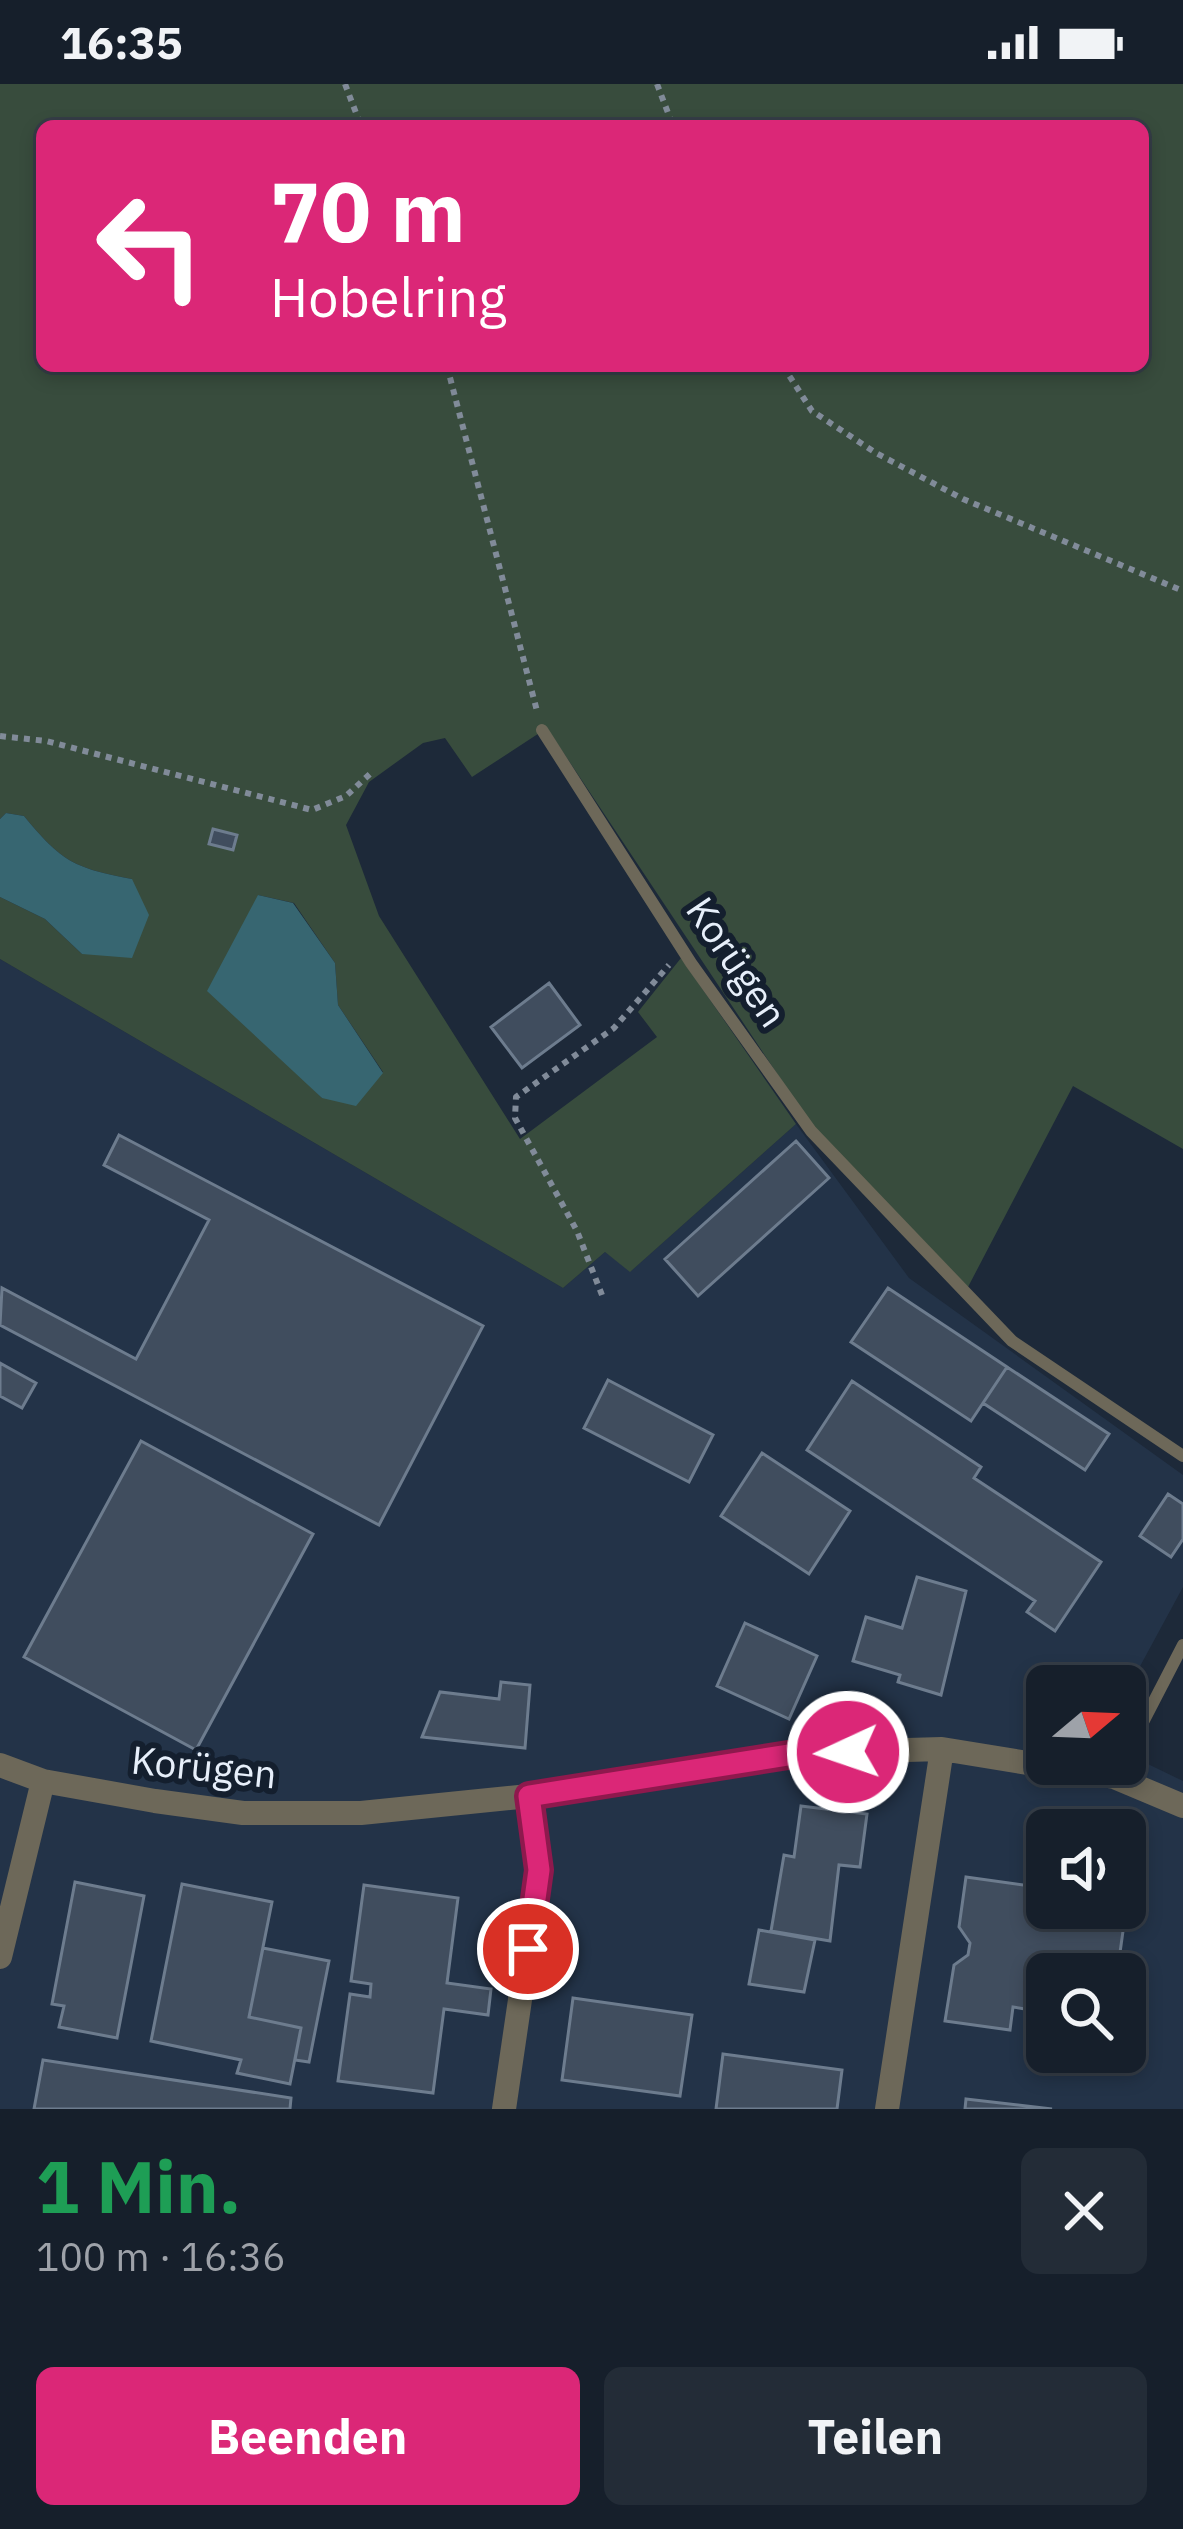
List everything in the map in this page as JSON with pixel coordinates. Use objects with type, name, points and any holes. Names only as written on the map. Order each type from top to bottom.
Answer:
[{"type":"street","name":"Korügen","points":[[0,1765],[43,1781],[243,1813],[361,1813],[529,1796],[801,1753],[942,1749],[1026,1757]]},
{"type":"street","points":[[887,2109],[942,1749]]},
{"type":"street","points":[[0,1957],[43,1781]]},
{"type":"street","name":"Korügen","points":[[1146,1783],[1183,1806]]},
{"type":"street","points":[[504,2109],[539,1870],[529,1796]]},
{"type":"lane","name":"Korügen","points":[[542,730],[682,948],[811,1131],[1012,1341],[1183,1456]]},
{"type":"lane","points":[[1146,1716],[1183,1645]]},
{"type":"path","points":[[345,84],[359,120]]},
{"type":"path","points":[[657,84],[671,120]]},
{"type":"path","points":[[449,372],[542,730]]},
{"type":"path","points":[[787,372],[812,411],[876,453],[963,499],[1183,591]]},
{"type":"path","points":[[0,736],[46,741],[312,811],[346,796],[371,773]]},
{"type":"path","points":[[602,1295],[577,1231],[515,1118],[516,1097],[614,1028],[682,948]]},
{"type":"shaded area","points":[[0,84],[1183,84],[1183,1149],[1073,1086],[968,1287],[810,1123],[547,728],[472,777],[445,738],[423,743],[369,782],[346,825],[379,916],[520,1139],[657,1037],[638,1012],[681,958],[796,1124],[630,1272],[605,1252],[563,1288],[0,959],[0,897],[45,919],[82,954],[132,879],[70,861],[24,816],[6,813],[0,819]],"holes":[[[258,895],[294,903],[335,963],[338,1005],[383,1072],[322,1098],[287,1061]]]},
{"type":"shaded area","points":[[6,813],[24,816],[70,861],[132,879],[149,915],[132,958],[82,954],[45,919],[0,897],[0,819]]},
{"type":"shaded area","points":[[258,895],[293,903],[335,963],[338,1005],[383,1073],[356,1106],[322,1098],[207,991]]},
{"type":"shaded area","points":[[0,959],[563,1288],[605,1252],[631,1271],[796,1124],[909,1278],[1183,1475],[1183,1587],[1141,1665],[1026,1665],[1026,1785],[1146,1785],[1146,1763],[1183,1781],[1183,2109],[0,2109]]},
{"type":"building","points":[[213,829],[237,835],[233,850],[209,844]]},
{"type":"building","points":[[549,983],[580,1025],[522,1068],[491,1027]]},
{"type":"building","points":[[119,1135],[483,1326],[379,1525],[0,1325],[2,1288],[136,1359],[209,1220],[104,1165]]},
{"type":"building","points":[[796,1141],[829,1178],[698,1296],[665,1259]]},
{"type":"building","points":[[888,1288],[1007,1367],[971,1421],[851,1342]]},
{"type":"building","points":[[0,1363],[36,1383],[22,1408],[0,1396]]},
{"type":"building","points":[[1007,1367],[1109,1434],[1085,1470],[983,1403]]},
{"type":"building","points":[[608,1380],[713,1435],[689,1482],[584,1428]]},
{"type":"building","points":[[852,1381],[981,1467],[974,1478],[1101,1562],[1055,1631],[1027,1612],[1035,1601],[807,1450]]},
{"type":"building","points":[[141,1441],[313,1534],[196,1750],[24,1657]]},
{"type":"building","points":[[762,1453],[850,1511],[809,1574],[721,1516]]},
{"type":"building","points":[[1168,1494],[1183,1504],[1183,1539],[1171,1557],[1140,1536]]},
{"type":"building","points":[[917,1577],[966,1591],[941,1695],[898,1682],[900,1675],[853,1661],[866,1617],[902,1628]]},
{"type":"building","points":[[745,1623],[817,1656],[789,1719],[717,1686]]},
{"type":"building","points":[[501,1682],[530,1685],[525,1748],[422,1737],[440,1692],[499,1699]]},
{"type":"building","points":[[801,1806],[867,1814],[860,1867],[839,1865],[830,1941],[771,1931],[784,1855],[794,1857]]},
{"type":"building","points":[[966,1877],[1026,1885],[1026,1929],[1123,1929],[1120,1953],[1026,1953],[1026,2009],[1013,2007],[1010,2030],[945,2021],[954,1965],[968,1955],[970,1943],[959,1927]]},
{"type":"building","points":[[75,1882],[144,1896],[117,2038],[59,2027],[64,2006],[52,2004]]},
{"type":"building","points":[[182,1884],[272,1902],[249,2017],[301,2028],[290,2084],[237,2073],[241,2060],[151,2041]]},
{"type":"building","points":[[364,1885],[458,1898],[447,1983],[491,1989],[488,2015],[444,2009],[433,2093],[338,2081],[350,1994],[370,1997],[371,1984],[351,1981]]},
{"type":"building","points":[[759,1930],[815,1940],[804,1992],[749,1984]]},
{"type":"building","points":[[263,1948],[329,1961],[309,2062],[295,2060],[301,2028],[249,2017]]},
{"type":"building","points":[[573,1998],[692,2015],[680,2096],[562,2080]]},
{"type":"building","points":[[723,2054],[842,2070],[837,2109],[716,2109]]},
{"type":"building","points":[[43,2060],[291,2098],[290,2109],[34,2109]]},
{"type":"building","points":[[966,2099],[1052,2109],[965,2109]]},
{"type":"route","points":[[528,1949],[539,1870],[529,1796],[801,1753],[848,1752]]}]
